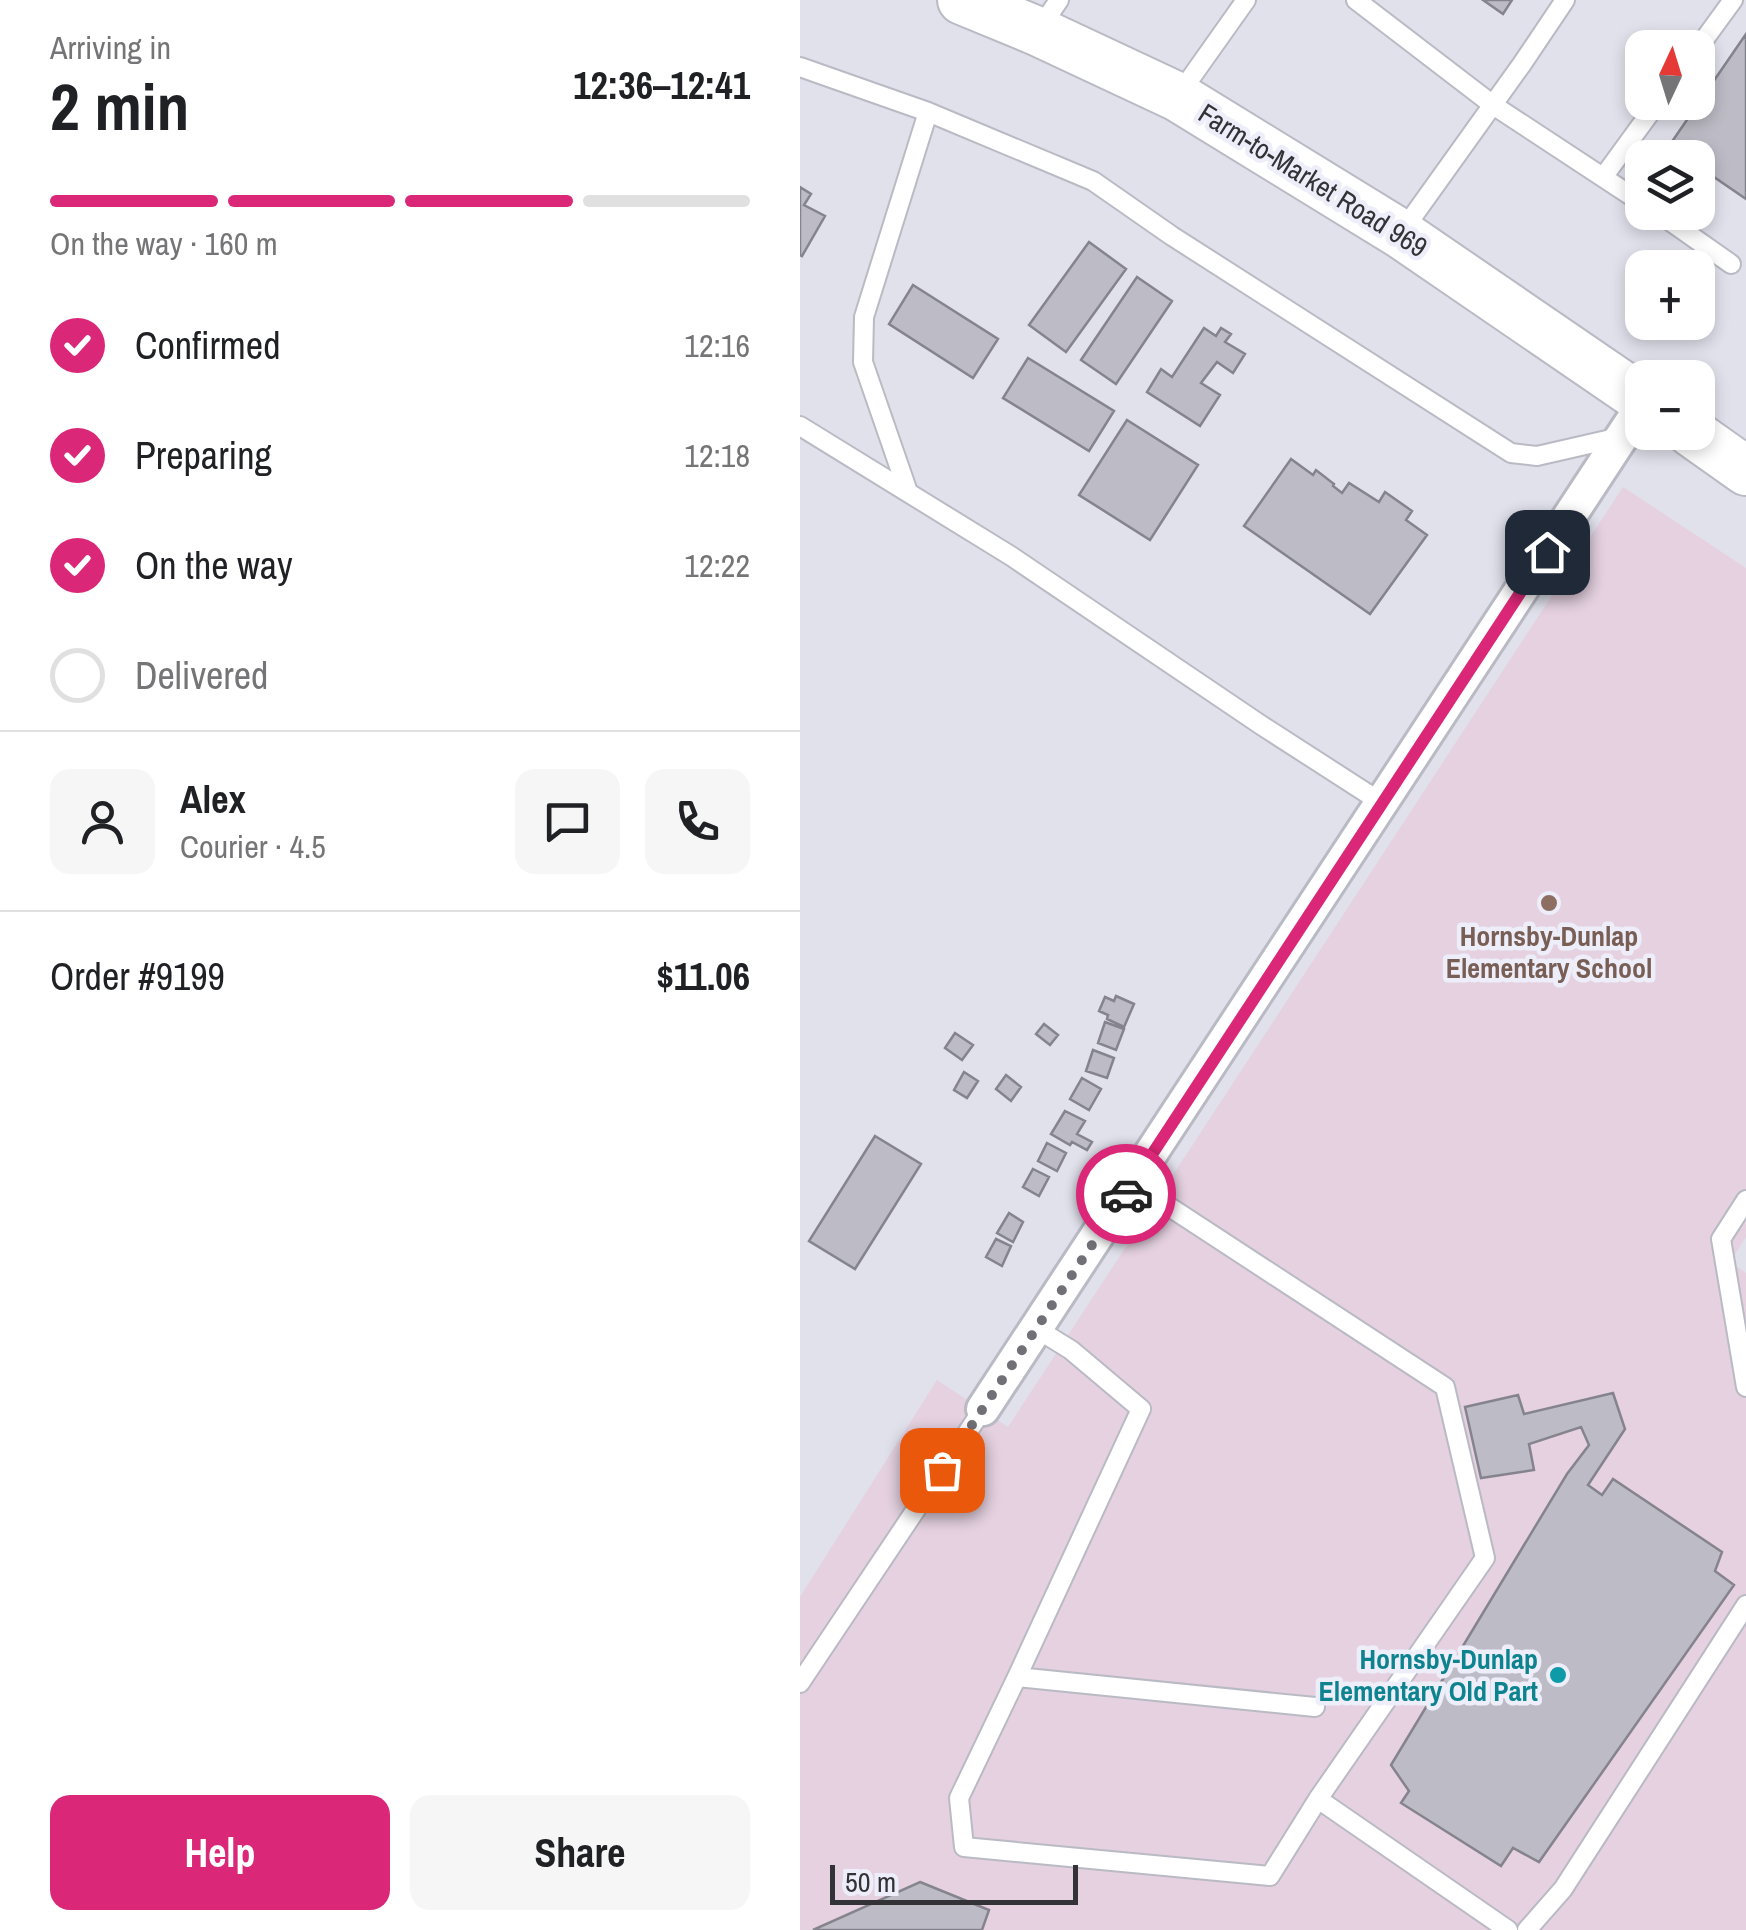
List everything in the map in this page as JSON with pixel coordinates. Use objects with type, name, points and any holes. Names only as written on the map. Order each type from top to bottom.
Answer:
[{"type":"main road","name":"Farm-to-Market Road 969","points":[[962,0],[1048,16],[1401,234],[1625,406]]},
{"type":"main road","points":[[1715,449],[1746,471]]},
{"type":"street","points":[[983,1409],[1625,431]]},
{"type":"lane","points":[[1178,96],[1246,0]]},
{"type":"lane","points":[[1356,0],[1493,106],[1625,191]]},
{"type":"lane","points":[[1401,234],[1565,0]]},
{"type":"lane","points":[[1711,30],[1733,0]]},
{"type":"lane","points":[[800,68],[928,112],[1093,181],[1188,247],[1511,453],[1537,456],[1625,419]]},
{"type":"lane","points":[[908,492],[863,362],[864,316],[928,112]]},
{"type":"lane","points":[[1604,176],[1645,120]]},
{"type":"lane","points":[[1683,230],[1731,264]]},
{"type":"lane","points":[[800,426],[1010,556],[1382,803]]},
{"type":"lane","points":[[1037,1329],[1072,1350],[1140,1409],[959,1798],[964,1847],[1270,1876],[1318,1798],[1485,1558],[1446,1388],[1132,1183]]},
{"type":"lane","points":[[1746,1200],[1721,1239],[1746,1388]]},
{"type":"lane","points":[[800,1683],[983,1409]]},
{"type":"lane","points":[[1528,1930],[1562,1888],[1746,1605]]},
{"type":"lane","points":[[1017,1677],[1315,1708]]},
{"type":"lane","points":[[1318,1798],[1508,1930]]},
{"type":"shaded area","name":"Hornsby-Dunlap Elementary School","points":[[1623,487],[1746,568],[1746,1237],[1730,1262],[1746,1273],[1746,1930],[800,1930],[800,1597],[937,1380],[1008,1427]]},
{"type":"building","points":[[1483,0],[1512,0],[1503,14]]},
{"type":"building","points":[[1746,34],[1746,199],[1715,178],[1715,140],[1673,140],[1687,120],[1715,120],[1715,79]]},
{"type":"building","points":[[800,187],[811,194],[804,205],[825,216],[802,256],[800,255]]},
{"type":"building","points":[[1089,242],[1126,269],[1066,352],[1029,325]]},
{"type":"building","points":[[1137,277],[1172,301],[1116,384],[1081,360]]},
{"type":"building","points":[[913,285],[998,339],[973,378],[889,324]]},
{"type":"building","points":[[1204,328],[1216,336],[1221,328],[1231,334],[1225,342],[1245,354],[1233,373],[1217,362],[1201,383],[1220,395],[1200,426],[1147,392],[1161,369],[1172,377]]},
{"type":"building","points":[[1028,358],[1114,411],[1089,451],[1003,398]]},
{"type":"building","points":[[1127,420],[1198,465],[1150,540],[1079,495]]},
{"type":"building","points":[[1291,459],[1313,475],[1316,470],[1342,493],[1349,483],[1379,502],[1385,492],[1412,511],[1406,520],[1427,535],[1370,614],[1244,526]]},
{"type":"building","points":[[1116,996],[1134,1004],[1124,1027],[1099,1011],[1105,997],[1114,1001]]},
{"type":"building","points":[[1105,1022],[1124,1029],[1116,1050],[1098,1043]]},
{"type":"building","points":[[1044,1024],[1058,1035],[1050,1045],[1036,1034]]},
{"type":"building","points":[[955,1033],[973,1045],[962,1060],[945,1048]]},
{"type":"building","points":[[1093,1050],[1114,1058],[1107,1078],[1086,1071]]},
{"type":"building","points":[[964,1072],[978,1081],[967,1098],[954,1090]]},
{"type":"building","points":[[1006,1075],[1021,1087],[1011,1101],[996,1089]]},
{"type":"building","points":[[1082,1078],[1101,1089],[1089,1110],[1070,1099]]},
{"type":"building","points":[[1065,1111],[1085,1121],[1077,1134],[1092,1142],[1087,1150],[1051,1134]]},
{"type":"building","points":[[875,1136],[921,1164],[855,1269],[809,1241]]},
{"type":"building","points":[[1047,1143],[1066,1153],[1057,1171],[1038,1161]]},
{"type":"building","points":[[1033,1169],[1049,1177],[1039,1196],[1023,1187]]},
{"type":"building","points":[[1009,1213],[1023,1222],[1013,1242],[997,1233]]},
{"type":"building","points":[[996,1239],[1011,1246],[1002,1266],[986,1257]]},
{"type":"building","name":"Hornsby-Dunlap Elementary Old Part","points":[[1613,1393],[1625,1429],[1588,1485],[1602,1495],[1613,1479],[1722,1552],[1715,1571],[1734,1585],[1539,1862],[1513,1848],[1501,1866],[1401,1803],[1409,1791],[1391,1765],[1567,1474],[1589,1445],[1581,1427],[1529,1444],[1534,1470],[1481,1478],[1465,1407],[1518,1395],[1524,1414]]},
{"type":"building","points":[[920,1882],[989,1910],[982,1930],[813,1930]]},
{"type":"way so far","points":[[942,1470],[1126,1194]]},
{"type":"place","name":"Hornsby-Dunlap Elementary School","points":[[1549,903]]},
{"type":"place","name":"Hornsby-Dunlap Elementary Old Part","points":[[1558,1675]]},
{"type":"route","points":[[1126,1194],[1547,552]]}]
